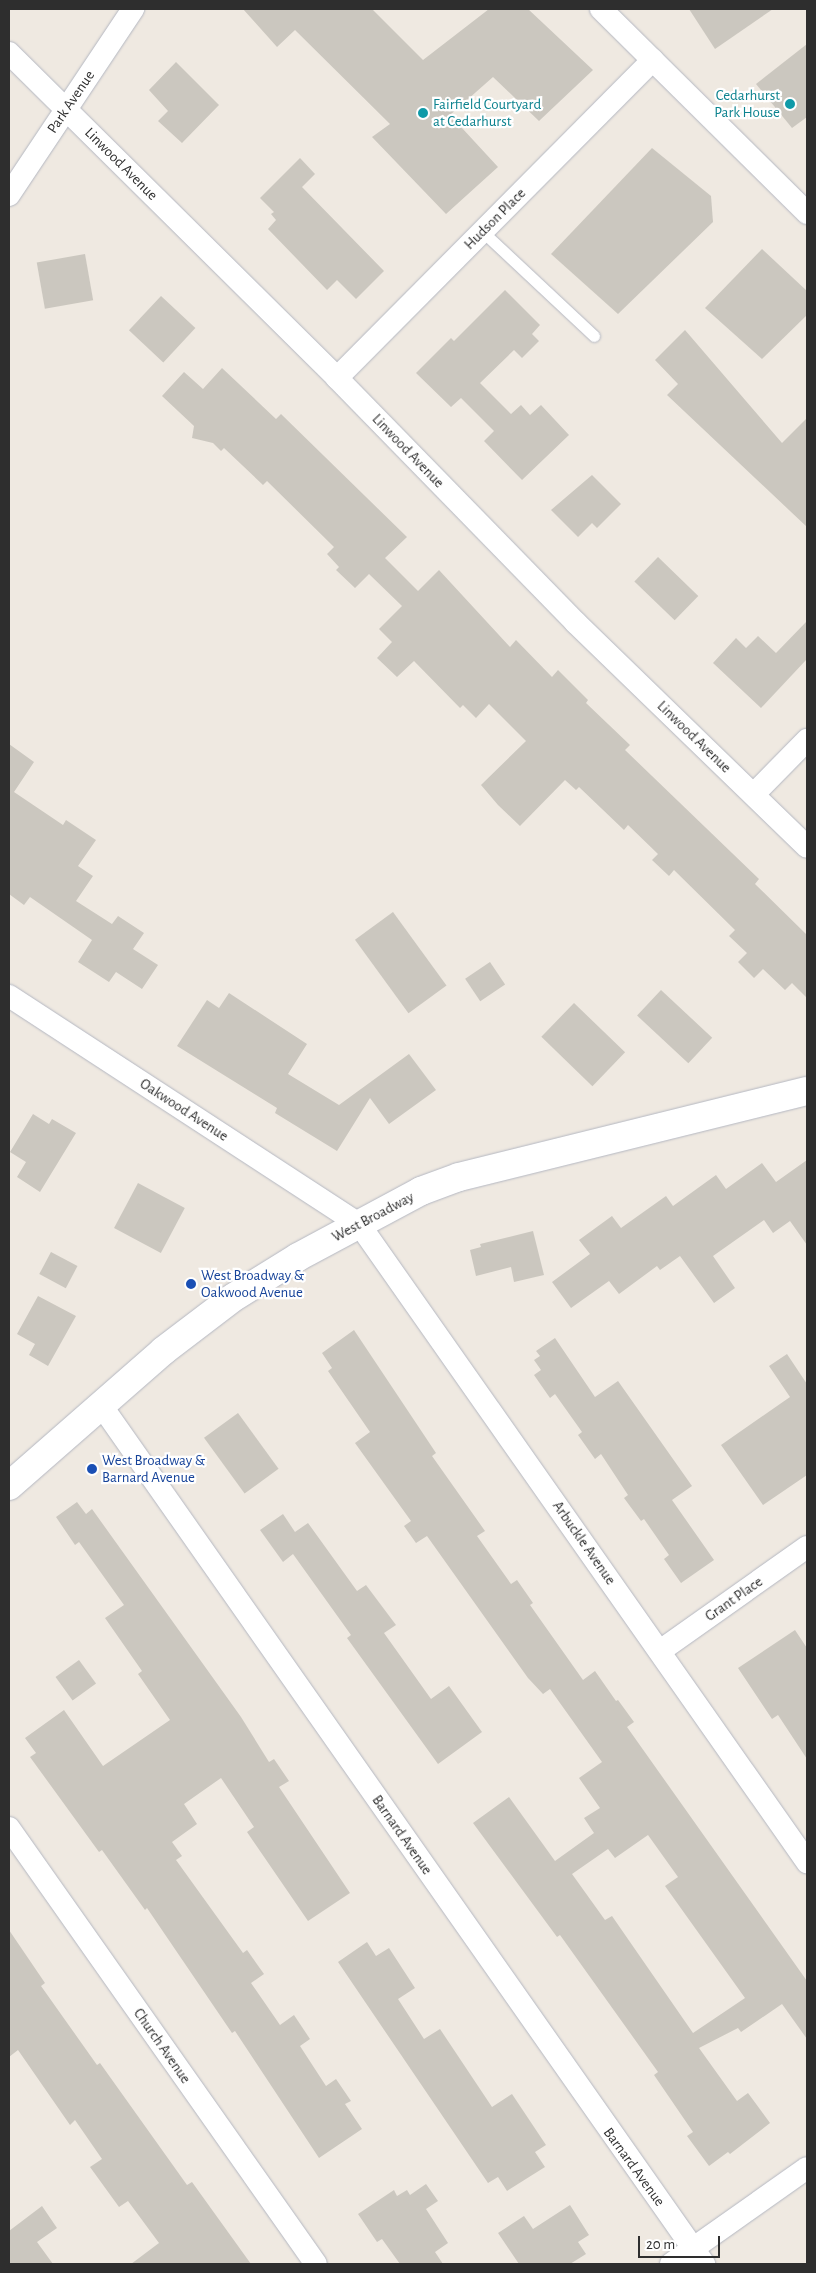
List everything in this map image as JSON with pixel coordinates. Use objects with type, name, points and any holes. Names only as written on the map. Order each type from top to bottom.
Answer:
[{"type":"main road","name":"West Broadway","points":[[9,1486],[163,1351],[234,1297],[298,1257],[421,1191],[460,1178],[807,1091]]},
{"type":"street","name":"Park Avenue","points":[[9,195],[133,9]]},
{"type":"street","points":[[601,9],[807,213]]},
{"type":"street","name":"Linwood Avenue","points":[[9,53],[337,378],[575,622],[807,847]]},
{"type":"street","name":"Hudson Place","points":[[337,378],[652,60]]},
{"type":"street","points":[[754,794],[807,740]]},
{"type":"street","name":"Oakwood Avenue","points":[[9,996],[359,1224]]},
{"type":"street","name":"Arbuckle Avenue","points":[[359,1224],[807,1862]]},
{"type":"street","name":"Barnard Avenue","points":[[101,1405],[699,2256]]},
{"type":"street","name":"Grant Place","points":[[660,1652],[807,1547]]},
{"type":"street","name":"Church Avenue","points":[[9,1828],[316,2264]]},
{"type":"street","points":[[671,2264],[699,2256],[807,2168]]},
{"type":"lane","points":[[483,232],[594,336]]},
{"type":"building","name":"Fairfield Courtyard at Cedarhurst","points":[[243,9],[372,9],[423,60],[489,9],[528,9],[593,70],[539,121],[493,77],[450,115],[498,167],[446,214],[372,137],[390,124],[295,30],[277,47]]},
{"type":"building","name":"Cedarhurst Park House","points":[[689,9],[773,9],[715,49]]},
{"type":"building","name":"Cedarhurst Park House","points":[[807,44],[807,117],[792,128],[756,84]]},
{"type":"building","points":[[176,62],[219,105],[182,143],[158,121],[168,111],[149,90]]},
{"type":"building","points":[[652,148],[711,196],[713,222],[618,314],[551,254]]},
{"type":"building","points":[[300,158],[315,174],[302,187],[384,271],[356,299],[337,280],[327,290],[268,229],[276,220],[271,214],[274,212],[260,198]]},
{"type":"building","points":[[762,249],[807,291],[807,315],[762,359],[705,308]]},
{"type":"building","points":[[85,254],[93,300],[45,309],[37,263]]},
{"type":"building","points":[[505,290],[540,325],[532,334],[539,341],[522,358],[514,350],[480,383],[511,414],[521,405],[530,415],[541,405],[569,435],[522,480],[484,441],[494,431],[461,398],[451,407],[416,373],[451,338],[454,341]]},
{"type":"building","points":[[161,296],[195,328],[163,362],[129,330]]},
{"type":"building","points":[[685,330],[782,443],[807,418],[807,527],[667,395],[678,384],[655,360]]},
{"type":"building","points":[[222,368],[276,419],[281,414],[407,537],[385,558],[418,591],[439,570],[510,647],[516,640],[552,677],[558,670],[588,700],[586,703],[630,745],[625,750],[759,879],[755,884],[807,935],[807,998],[792,983],[785,990],[763,969],[754,978],[738,962],[747,953],[729,936],[735,930],[674,870],[669,876],[652,860],[658,854],[628,825],[624,830],[579,787],[576,790],[565,780],[520,826],[498,805],[481,785],[526,741],[489,704],[476,718],[463,705],[460,708],[414,661],[397,677],[377,658],[392,642],[379,629],[402,606],[369,574],[355,588],[336,570],[339,567],[327,554],[334,547],[267,481],[263,485],[224,448],[221,451],[213,443],[192,438],[194,426],[162,396],[184,372],[203,389]]},
{"type":"building","points":[[592,475],[621,504],[597,528],[592,523],[578,537],[551,510]]},
{"type":"building","points":[[658,557],[698,596],[675,620],[634,581]]},
{"type":"building","points":[[807,621],[807,659],[761,708],[713,663],[736,638],[746,648],[758,636],[776,653]]},
{"type":"building","points":[[9,744],[34,762],[14,792],[63,825],[66,820],[96,840],[78,866],[93,876],[76,901],[112,924],[118,916],[144,933],[133,949],[158,965],[142,989],[116,972],[109,982],[78,962],[92,940],[30,897],[24,905],[9,894]]},
{"type":"building","points":[[393,912],[446,986],[408,1013],[355,940]]},
{"type":"building","points":[[490,962],[505,984],[480,1001],[465,979]]},
{"type":"building","points":[[661,990],[712,1038],[688,1063],[637,1016]]},
{"type":"building","points":[[229,993],[307,1044],[288,1074],[339,1105],[409,1054],[436,1090],[389,1124],[370,1098],[337,1151],[275,1113],[277,1108],[177,1046],[207,1000],[219,1008]]},
{"type":"building","points":[[574,1003],[625,1052],[592,1086],[541,1037]]},
{"type":"building","points":[[33,1114],[49,1124],[52,1119],[76,1133],[40,1192],[17,1177],[26,1162],[10,1152]]},
{"type":"building","points":[[807,1160],[807,1245],[790,1221],[773,1233],[764,1220],[713,1256],[735,1288],[714,1303],[680,1256],[660,1270],[657,1266],[619,1294],[609,1281],[571,1308],[552,1282],[590,1254],[579,1240],[612,1216],[621,1228],[666,1196],[673,1206],[716,1175],[726,1189],[762,1163],[776,1182]]},
{"type":"building","points":[[138,1183],[185,1208],[161,1253],[114,1228]]},
{"type":"building","points":[[533,1231],[544,1275],[514,1282],[511,1267],[476,1276],[470,1250],[481,1247],[480,1244]]},
{"type":"building","points":[[51,1252],[77,1266],[66,1288],[39,1274]]},
{"type":"building","points":[[38,1296],[76,1316],[48,1366],[29,1355],[35,1344],[17,1334]]},
{"type":"building","points":[[354,1330],[436,1453],[432,1456],[485,1531],[477,1536],[511,1584],[517,1580],[533,1603],[530,1605],[583,1680],[595,1671],[616,1701],[618,1700],[634,1722],[627,1727],[807,1981],[807,2039],[782,2004],[741,2032],[738,2028],[699,2048],[737,2101],[748,2093],[770,2123],[730,2154],[728,2152],[709,2166],[687,2136],[693,2132],[654,2075],[658,2072],[560,1935],[557,1937],[473,1823],[509,1797],[555,1861],[594,1833],[584,1818],[600,1808],[579,1778],[602,1762],[550,1689],[543,1694],[528,1678],[427,1536],[416,1543],[404,1526],[411,1521],[355,1443],[370,1432],[328,1371],[332,1368],[322,1353]],"holes":[[[648,1835],[678,1877],[665,1886],[745,1998],[693,2033],[612,1916],[605,1920],[572,1874],[608,1849],[615,1858]]]},
{"type":"building","points":[[555,1338],[595,1397],[618,1381],[692,1486],[672,1500],[714,1560],[681,1583],[664,1559],[669,1555],[644,1519],[641,1521],[624,1498],[628,1495],[601,1454],[595,1459],[578,1435],[582,1432],[555,1394],[550,1398],[534,1375],[541,1370],[534,1360],[540,1356],[536,1351]]},
{"type":"building","points":[[787,1354],[807,1384],[807,1475],[763,1505],[721,1445],[790,1397],[769,1366]]},
{"type":"building","points":[[238,1413],[279,1469],[245,1494],[204,1438]]},
{"type":"building","points":[[77,1502],[86,1514],[92,1509],[241,1717],[269,1762],[274,1759],[289,1781],[279,1787],[350,1893],[308,1921],[247,1832],[254,1827],[221,1778],[184,1804],[197,1824],[172,1842],[182,1856],[176,1860],[243,1953],[247,1950],[264,1974],[251,1983],[280,2025],[294,2015],[310,2039],[300,2046],[326,2086],[336,2079],[351,2101],[345,2104],[362,2129],[319,2158],[235,2031],[232,2033],[147,1908],[145,1910],[102,1850],[99,1852],[30,1757],[36,1753],[25,1738],[64,1710],[103,1766],[170,1720],[138,1674],[142,1671],[105,1618],[124,1605],[79,1542],[75,1545],[56,1517]]},
{"type":"building","points":[[283,1514],[295,1532],[308,1523],[357,1591],[366,1585],[396,1625],[384,1633],[431,1699],[449,1686],[482,1732],[438,1764],[347,1638],[351,1635],[293,1554],[283,1562],[260,1530]]},
{"type":"building","points":[[795,1630],[807,1648],[807,1759],[778,1715],[772,1719],[738,1668]]},
{"type":"building","points":[[79,1660],[96,1683],[73,1701],[56,1677]]},
{"type":"building","points":[[9,1930],[45,1983],[41,1986],[97,2065],[100,2063],[187,2185],[192,2182],[251,2264],[131,2264],[159,2243],[128,2201],[119,2207],[90,2167],[102,2159],[75,2120],[70,2125],[18,2050],[9,2057]]},
{"type":"building","points":[[367,1942],[376,1956],[389,1948],[415,1988],[398,1999],[424,2039],[440,2029],[492,2107],[512,2094],[546,2145],[535,2152],[545,2167],[507,2191],[498,2177],[488,2183],[338,1962]]},
{"type":"building","points":[[426,2184],[438,2201],[426,2209],[448,2243],[435,2252],[443,2264],[400,2264],[382,2239],[377,2242],[358,2214],[394,2190],[397,2196],[407,2190],[410,2195]]},
{"type":"building","points":[[570,2205],[589,2235],[578,2242],[586,2254],[570,2264],[519,2264],[498,2233],[524,2216],[533,2229]]},
{"type":"building","points":[[42,2206],[57,2228],[37,2242],[53,2264],[9,2264],[9,2231]]},
{"type":"place","name":"Cedarhurst Park House","points":[[790,104]]},
{"type":"place","name":"Fairfield Courtyard at Cedarhurst","points":[[423,113]]},
{"type":"place","name":"West Broadway & Oakwood Avenue","points":[[191,1284]]},
{"type":"place","name":"West Broadway & Barnard Avenue","points":[[92,1469]]}]
